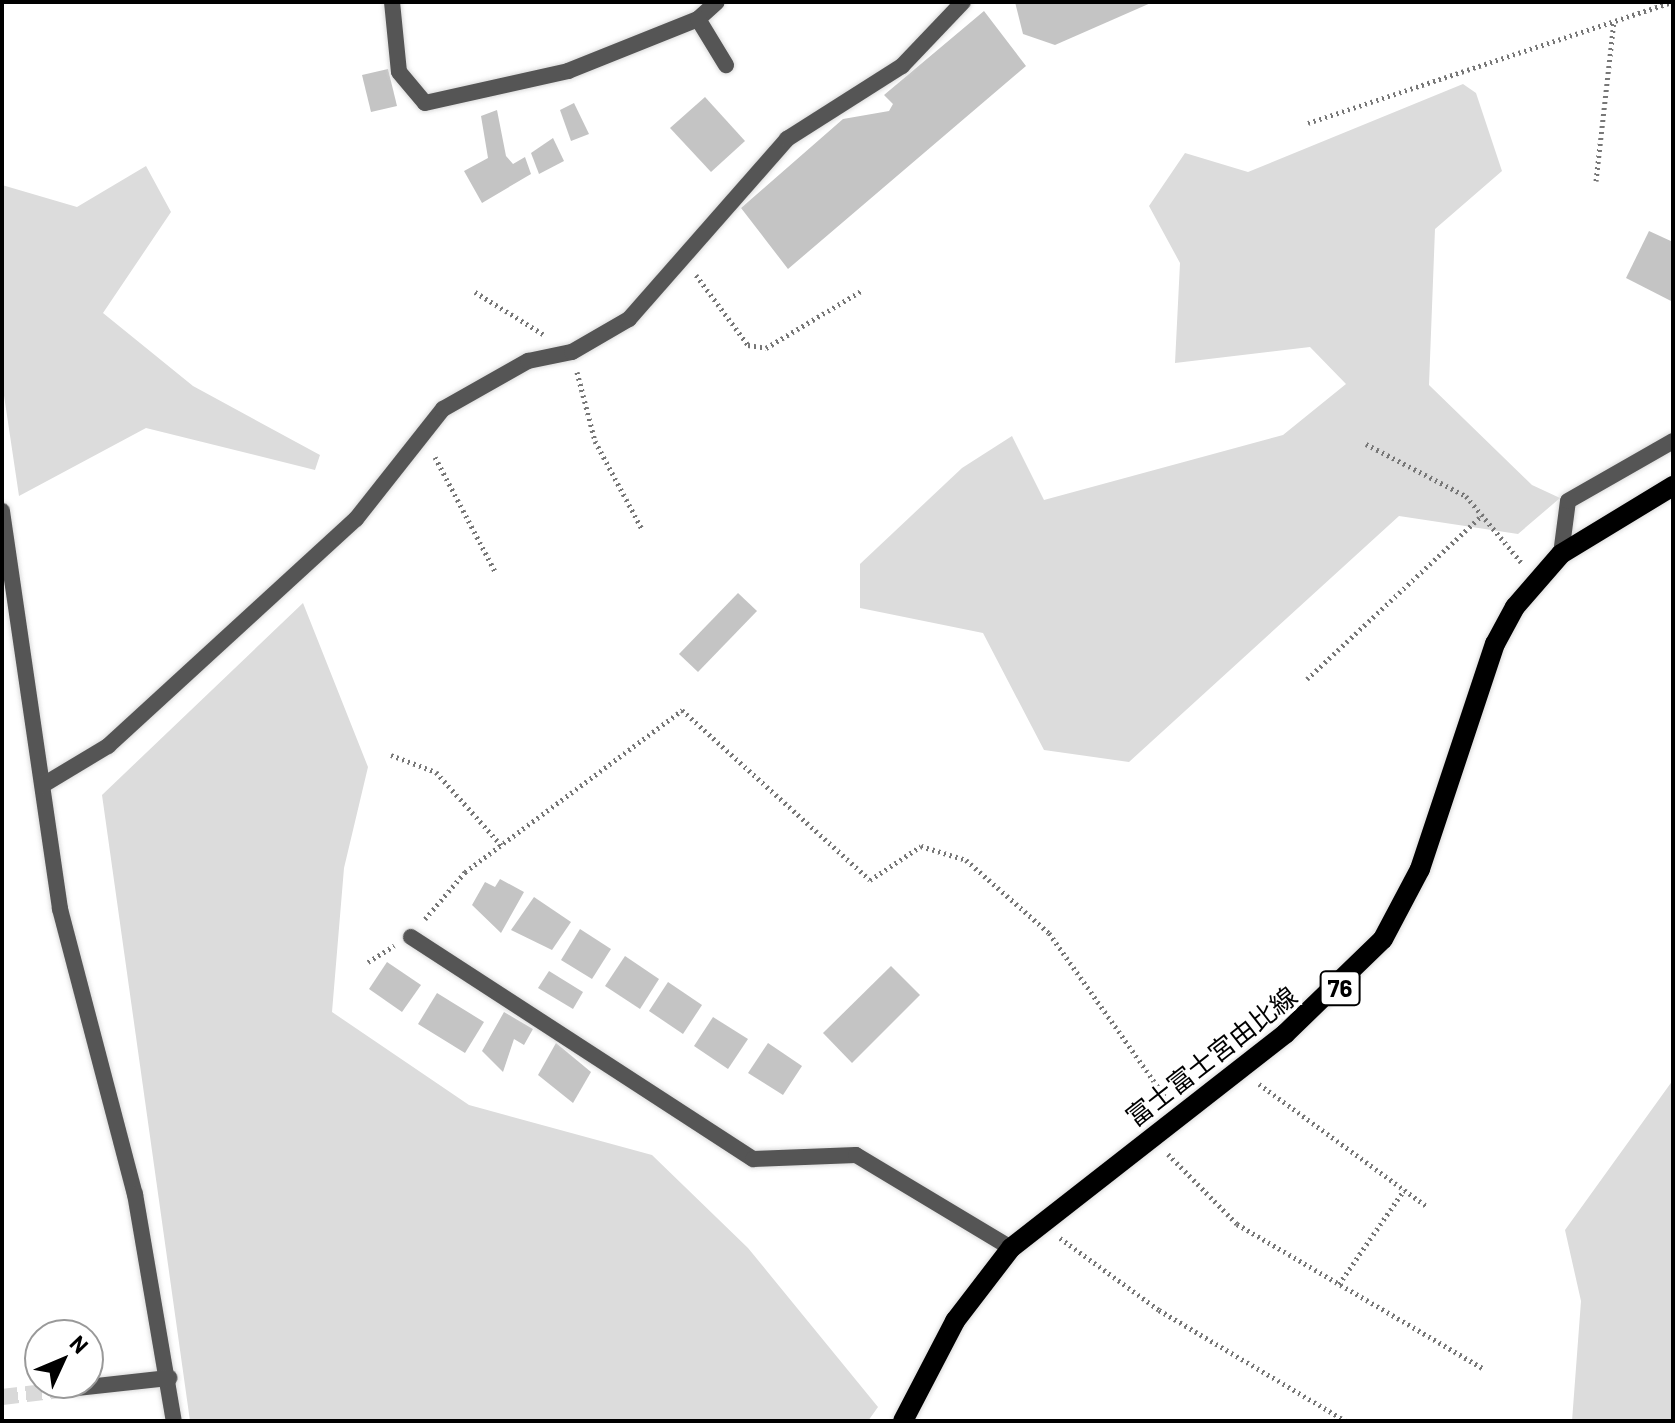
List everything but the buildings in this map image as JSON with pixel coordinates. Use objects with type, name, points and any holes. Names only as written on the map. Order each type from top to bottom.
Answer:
[{"type":"main road","name":"富士富士宮由比線","points":[[903,1421],[955,1321],[1011,1248],[1341,987],[1383,939],[1420,869],[1495,644],[1536,579],[1561,554],[1673,486]]},
{"type":"street","points":[[392,2],[399,72],[425,103],[568,71],[698,19],[717,2]]},
{"type":"street","points":[[43,785],[108,746],[345,530],[443,409],[528,361],[572,352],[629,319],[681,254],[787,139],[902,66],[963,2]]},
{"type":"street","points":[[698,19],[726,65]]},
{"type":"street","points":[[1561,554],[1568,501],[1673,441]]},
{"type":"street","points":[[2,511],[60,909],[135,1194],[174,1421]]},
{"type":"street","points":[[411,937],[753,1159],[856,1155],[1011,1248]]},
{"type":"street","points":[[104,1385],[169,1378]]},
{"type":"path","points":[[1308,123],[1672,2]]},
{"type":"path","points":[[1596,181],[1614,21]]},
{"type":"path","points":[[681,254],[748,345],[766,348],[863,290]]},
{"type":"path","points":[[475,292],[572,352],[595,441],[642,529]]},
{"type":"path","points":[[422,434],[496,573]]},
{"type":"path","points":[[1366,444],[1466,496],[1536,579]]},
{"type":"path","points":[[1307,679],[1482,515]]},
{"type":"path","points":[[368,962],[411,937],[465,872],[682,710],[870,880],[921,846],[966,860],[1049,933],[1178,1115]]},
{"type":"path","points":[[391,755],[436,772],[501,845]]},
{"type":"path","points":[[1239,1069],[1426,1206]]},
{"type":"path","points":[[1150,1136],[1237,1224],[1484,1369]]},
{"type":"path","points":[[1339,1284],[1404,1190]]},
{"type":"path","points":[[1039,1223],[1159,1310],[1346,1421]]},
{"type":"shaded area","points":[[1463,84],[1476,93],[1502,171],[1435,229],[1429,385],[1532,485],[1560,498],[1518,534],[1399,516],[1129,762],[1044,750],[983,633],[860,608],[860,564],[962,468],[1012,436],[1044,500],[1283,435],[1346,384],[1310,347],[1175,363],[1180,263],[1149,206],[1185,153],[1248,172]]},
{"type":"shaded area","points":[[146,166],[171,212],[103,313],[193,386],[320,455],[315,470],[146,428],[19,496],[2,382],[2,185],[77,207]]},
{"type":"shaded area","points":[[303,603],[368,767],[344,868],[332,1012],[469,1105],[652,1155],[748,1248],[878,1407],[868,1421],[190,1421],[102,795]]},
{"type":"shaded area","points":[[1673,1080],[1673,1421],[1572,1421],[1581,1301],[1565,1230]]},
{"type":"tunnel","points":[[2,1397],[24,1394]]}]
